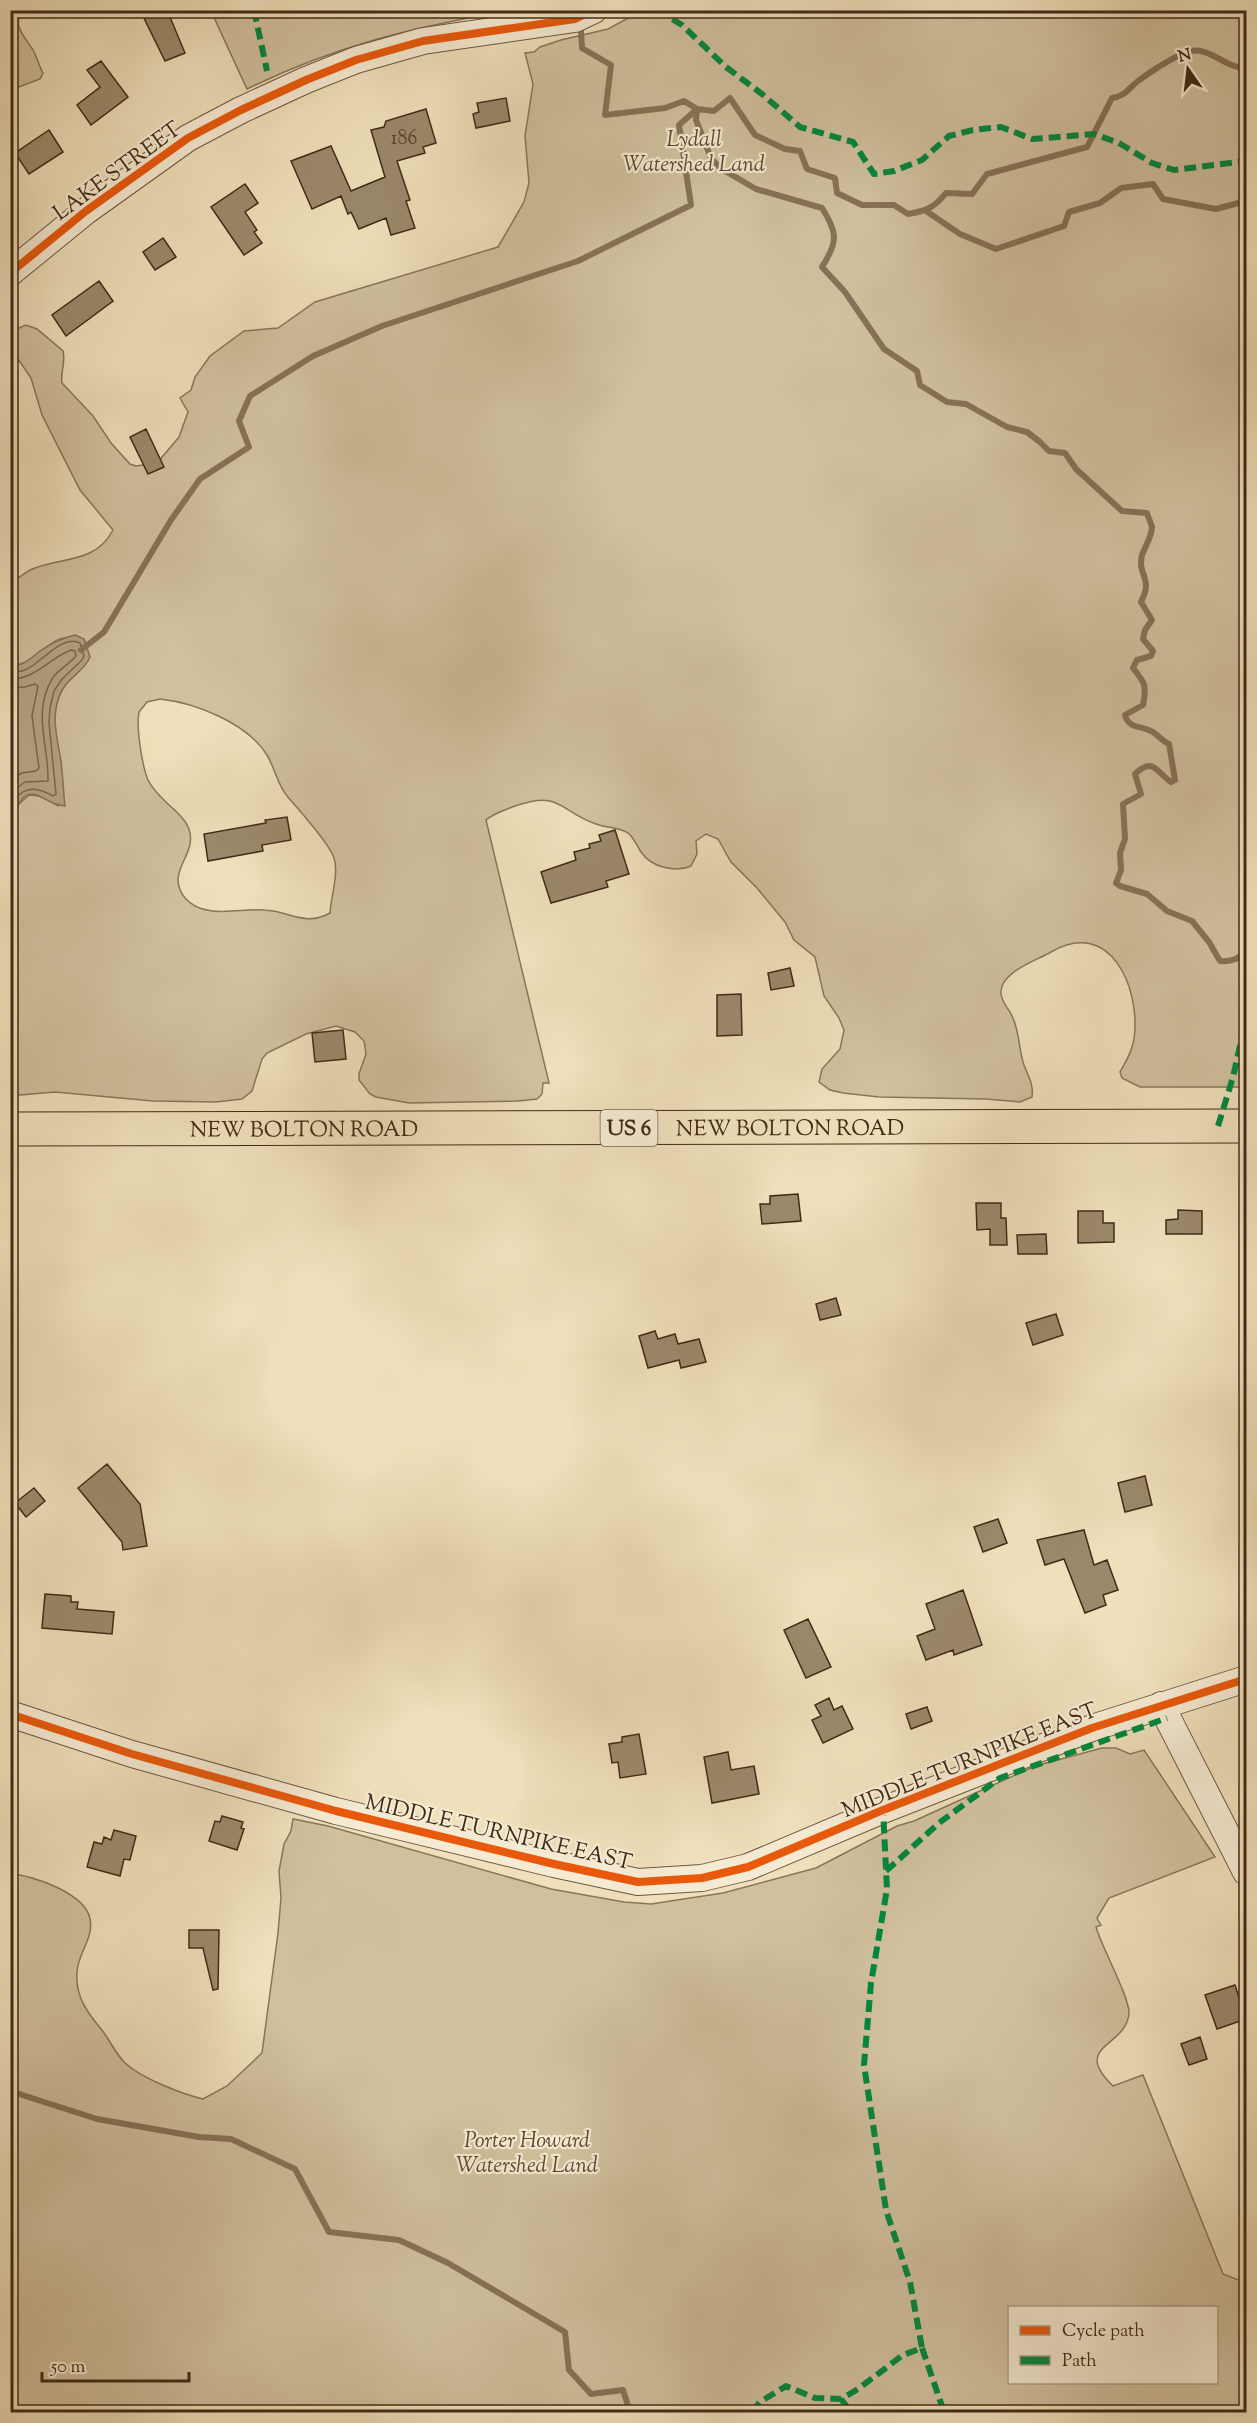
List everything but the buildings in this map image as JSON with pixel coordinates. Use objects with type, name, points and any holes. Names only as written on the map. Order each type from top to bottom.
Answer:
[{"type":"main road","name":"NEW BOLTON ROAD","points":[[10,1130],[1246,1126]]},
{"type":"street","name":"LAKE STREET","points":[[10,273],[86,211],[188,138],[289,88],[356,60],[423,42],[566,21],[594,10]]},
{"type":"street","name":"MIDDLE TURNPIKE EAST","points":[[10,1714],[132,1754],[336,1811],[638,1882],[702,1878],[748,1867],[982,1770],[1092,1728],[1161,1705],[1242,1687]]},
{"type":"street","points":[[1161,1705],[1246,1872]]},
{"type":"green space","points":[[11,10],[22,11],[19,16],[19,27],[43,73],[40,79],[11,90]]},
{"type":"green space","points":[[211,11],[506,11],[437,24],[374,40],[311,61],[247,89]]},
{"type":"green space","name":"Lydall Watershed Land","points":[[641,11],[1246,11],[1246,1087],[1140,1087],[1122,1078],[1120,1072],[1134,1039],[1135,1019],[1127,980],[1118,964],[1105,951],[1090,944],[1072,944],[1020,968],[1006,979],[1002,986],[1001,994],[1015,1023],[1023,1062],[1031,1083],[1032,1097],[1020,1102],[879,1097],[830,1090],[819,1082],[822,1069],[840,1049],[844,1030],[824,996],[815,957],[794,940],[785,922],[757,888],[731,862],[718,839],[706,834],[696,841],[697,854],[691,866],[671,869],[657,865],[645,857],[628,833],[596,824],[559,804],[542,800],[515,806],[486,820],[549,1083],[543,1083],[542,1094],[537,1099],[409,1103],[376,1097],[370,1094],[359,1080],[366,1054],[364,1041],[355,1032],[336,1026],[306,1034],[267,1053],[262,1059],[252,1091],[242,1099],[216,1102],[153,1101],[55,1092],[20,1095],[11,1093],[10,820],[19,804],[29,795],[41,796],[58,806],[62,783],[55,736],[55,712],[64,687],[88,651],[84,639],[63,638],[24,663],[11,665],[11,583],[35,568],[88,554],[106,541],[113,530],[80,490],[42,415],[31,378],[16,356],[11,337],[14,330],[26,325],[37,329],[63,351],[62,383],[93,416],[111,443],[130,464],[136,466],[157,463],[179,437],[188,412],[180,398],[191,390],[195,377],[210,356],[244,331],[278,328],[315,302],[498,247],[524,202],[529,183],[525,136],[533,84],[525,53],[534,52],[540,47],[561,40],[608,29]],"holes":[[[160,699],[174,701],[220,716],[234,724],[247,733],[267,755],[284,791],[320,836],[334,858],[335,878],[330,913],[313,919],[264,910],[212,911],[193,905],[185,898],[178,880],[191,839],[189,829],[181,816],[158,794],[148,780],[138,727],[139,712],[147,702]]]},
{"type":"green space","name":"Porter Howard Watershed Land","points":[[1102,1748],[1116,1748],[1130,1754],[1144,1750],[1215,1857],[1109,1898],[1097,1918],[1101,1925],[1096,1927],[1099,1936],[1125,1997],[1129,2014],[1119,2034],[1099,2054],[1097,2062],[1101,2073],[1113,2086],[1143,2075],[1223,2274],[1246,2283],[1246,2412],[11,2412],[11,1874],[45,1882],[69,1894],[86,1910],[91,1926],[78,1965],[78,1989],[87,2010],[121,2059],[132,2069],[151,2080],[203,2099],[227,2086],[262,2053],[278,1933],[281,1898],[279,1871],[284,1844],[291,1831],[293,1819],[328,1826],[551,1889],[624,1902],[651,1904],[723,1893],[816,1868],[897,1826],[914,1821],[1035,1766]]},
{"type":"water","points":[[75,635],[84,639],[90,657],[84,667],[64,687],[56,708],[56,731],[65,806],[29,794],[17,806],[11,820],[11,665],[23,663],[52,644]]},
{"type":"waterway","points":[[581,31],[582,48],[611,65],[605,115],[665,108],[684,101],[697,109],[714,111],[730,98],[755,135],[785,149],[800,151],[807,169],[835,178],[837,193],[862,205],[894,205],[908,214],[929,208],[946,193],[972,194],[987,174],[1087,147],[1112,98],[1123,94],[1138,81],[1186,52],[1202,51],[1231,65],[1246,68]]},
{"type":"waterway","points":[[697,109],[696,120],[711,158],[720,168],[756,189],[822,208],[831,224],[834,237],[831,251],[822,267],[845,292],[884,349],[917,371],[920,385],[947,402],[966,404],[1007,427],[1027,432],[1049,451],[1065,453],[1076,469],[1122,511],[1147,513],[1152,527],[1150,538],[1142,555],[1141,562],[1146,587],[1141,602],[1152,620],[1145,630],[1143,639],[1153,651],[1151,656],[1137,660],[1133,668],[1144,685],[1143,705],[1125,715],[1133,725],[1153,732],[1169,744],[1175,780],[1171,782],[1151,766],[1135,774],[1141,794],[1123,804],[1125,839],[1120,853],[1121,870],[1116,883],[1147,894],[1167,911],[1192,921],[1209,942],[1220,961],[1234,960],[1246,952]]},
{"type":"waterway","points":[[81,650],[104,632],[171,520],[200,479],[249,447],[239,421],[250,396],[313,356],[382,326],[578,261],[691,205],[679,125],[697,109]]},
{"type":"waterway","points":[[926,211],[960,234],[996,249],[1064,226],[1069,212],[1100,203],[1121,188],[1153,184],[1163,199],[1216,209],[1246,201]]},
{"type":"waterway","points":[[10,2101],[16,2093],[97,2119],[199,2137],[231,2139],[295,2169],[329,2232],[399,2240],[448,2263],[565,2332],[569,2370],[591,2394],[623,2390],[630,2412]]},
{"type":"marked path","points":[[254,10],[267,71]]},
{"type":"marked path","points":[[657,10],[682,25],[726,67],[800,127],[853,142],[874,174],[894,171],[922,160],[949,136],[973,130],[1001,127],[1032,139],[1094,134],[1119,143],[1152,163],[1174,170],[1246,161]]},
{"type":"marked path","points":[[1218,1126],[1233,1077],[1246,1019]]},
{"type":"marked path","points":[[886,1871],[939,1823],[1000,1778],[1167,1718]]},
{"type":"marked path","points":[[752,2412],[760,2402],[786,2386],[815,2398],[841,2399],[903,2355],[922,2348],[910,2282],[886,2210],[864,2065],[871,1983],[887,1889],[883,1810]]},
{"type":"marked path","points":[[922,2348],[944,2412]]},
{"type":"marked path","points":[[841,2399],[851,2412]]},
{"type":"cycle path","points":[[10,273],[86,211],[188,138],[306,80],[356,60],[423,41],[575,19],[594,10]]},
{"type":"cycle path","points":[[10,1714],[132,1754],[336,1811],[638,1882],[702,1878],[748,1867],[883,1810],[1092,1728],[1246,1679]]}]
